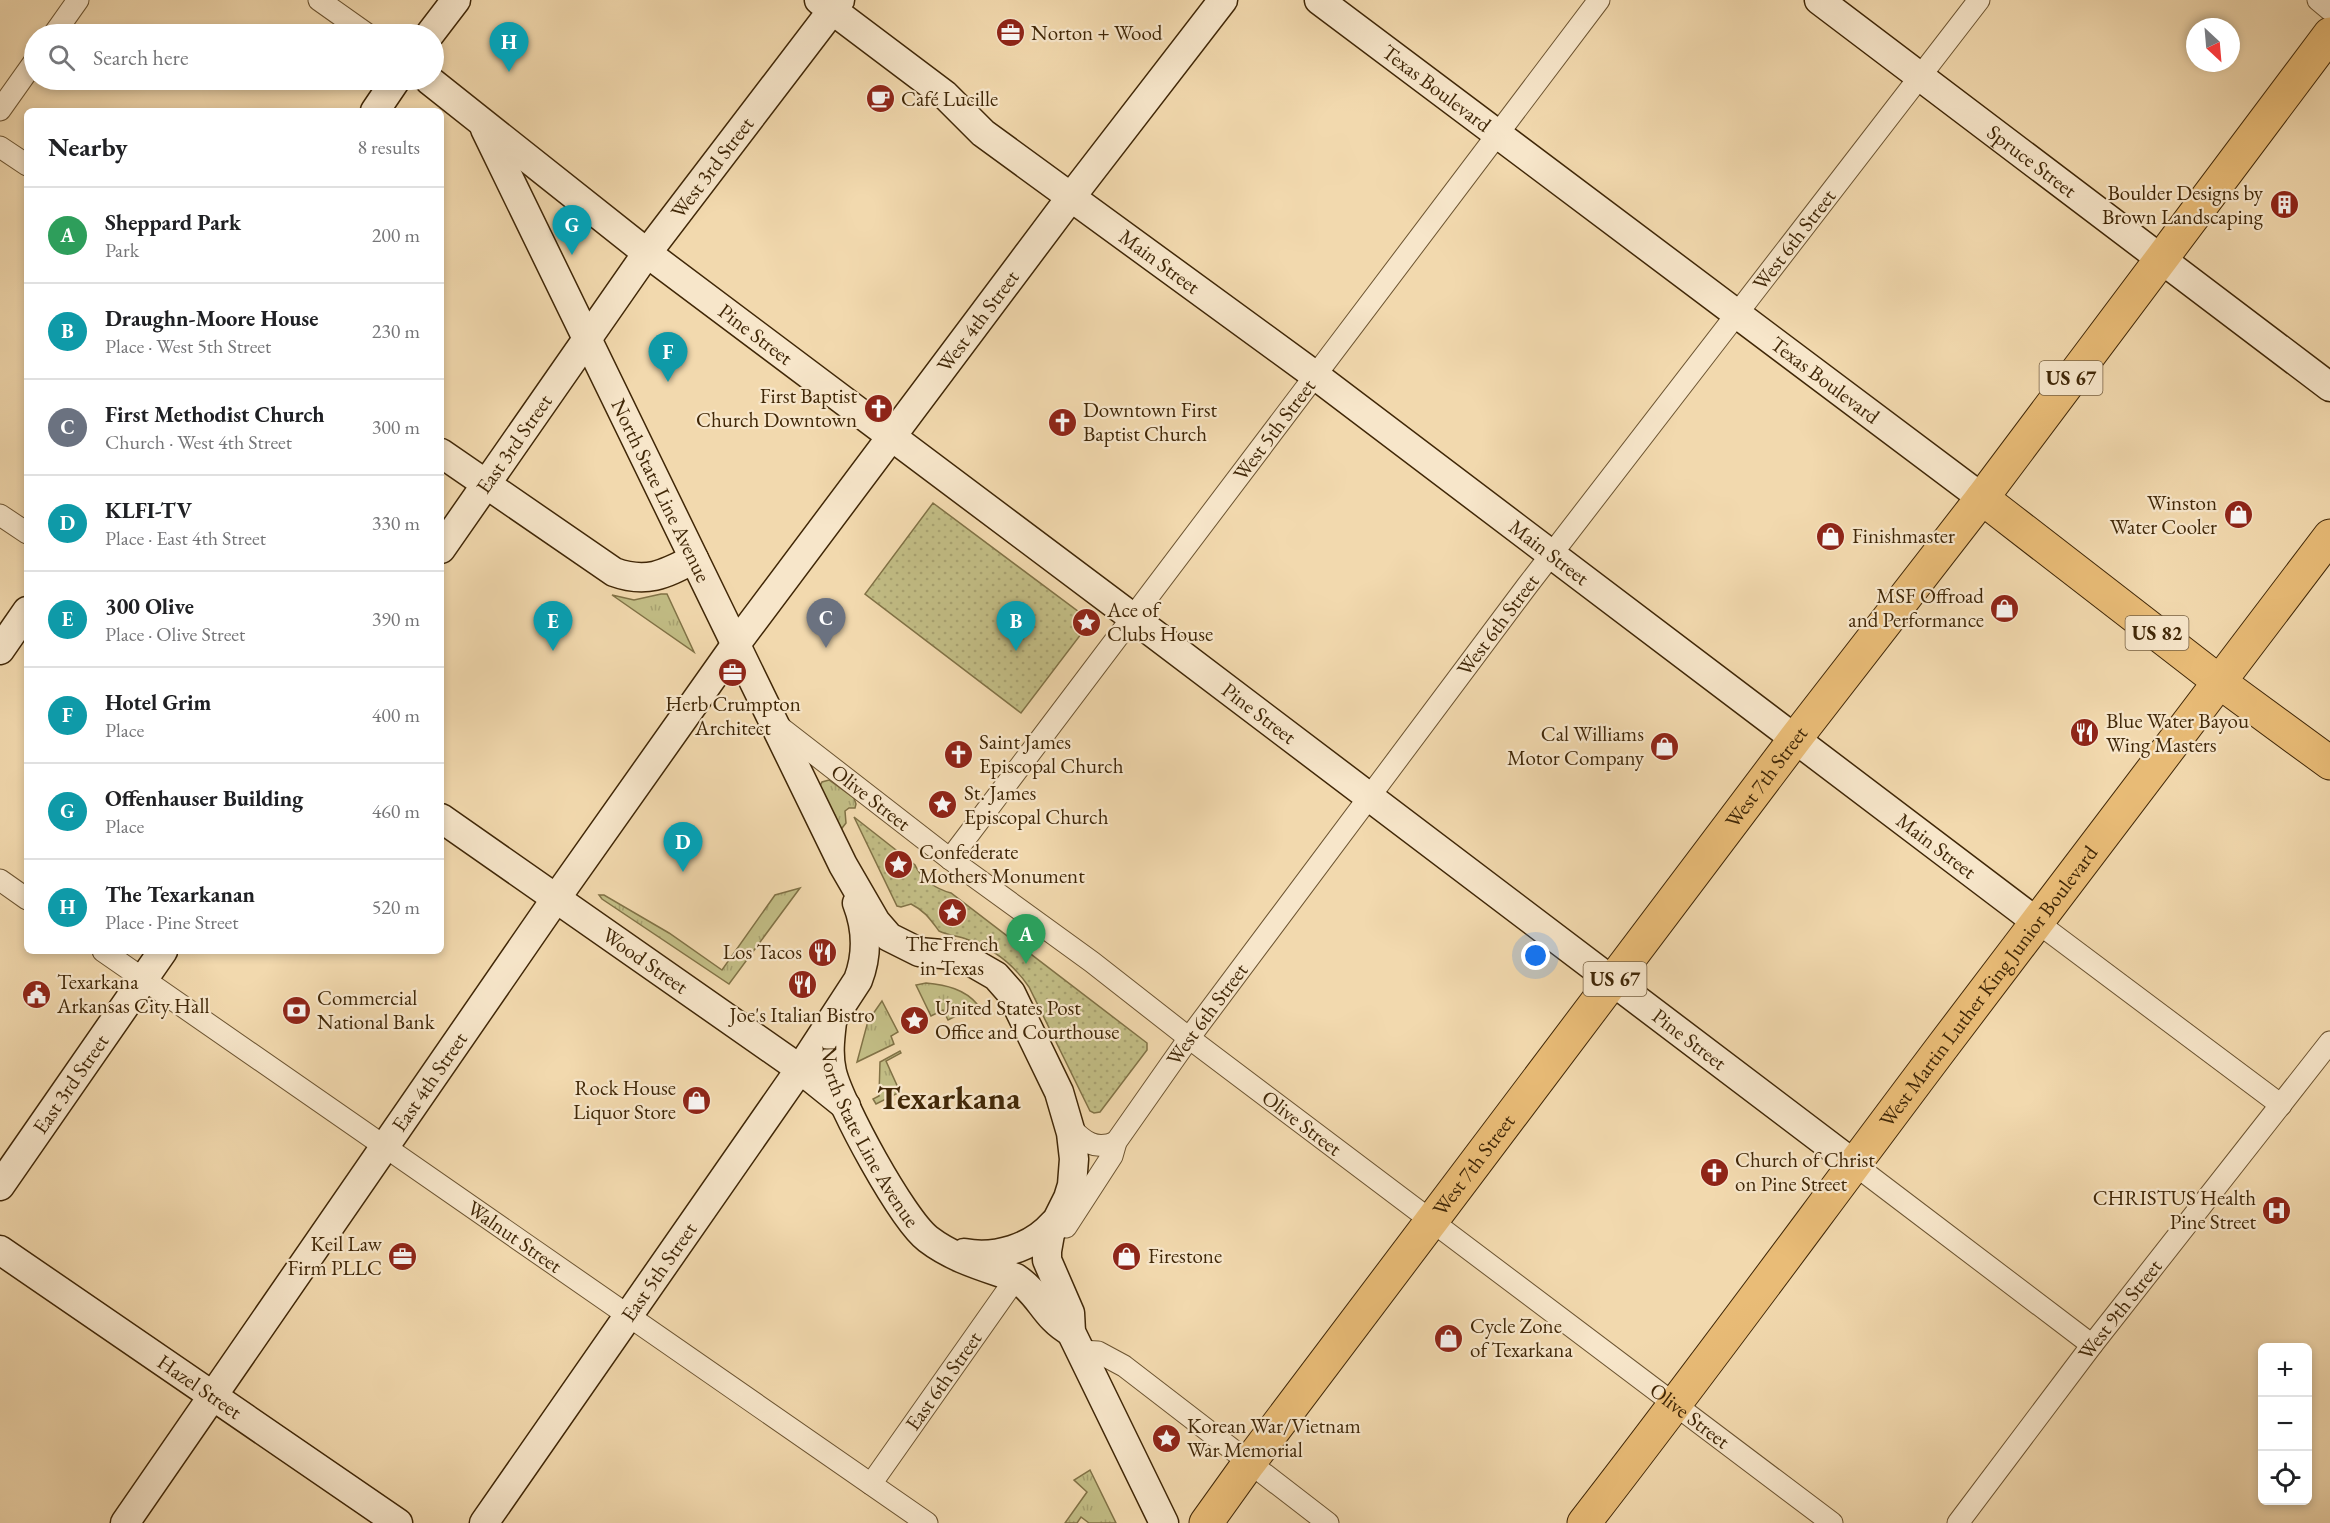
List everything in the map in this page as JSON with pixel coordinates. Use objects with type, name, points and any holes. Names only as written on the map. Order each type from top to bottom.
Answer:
[{"type":"main road","name":"West 7th Street","points":[[1206,1523],[1795,739],[1982,498],[2330,34]]},
{"type":"main road","name":"Texas Boulevard","points":[[1982,498],[2221,683],[2330,763]]},
{"type":"main road","name":"West Martin Luther King Junior Boulevard","points":[[1584,1523],[1675,1406],[2330,536]]},
{"type":"street","points":[[61,24],[78,0]]},
{"type":"street","points":[[319,0],[353,24]]},
{"type":"street","points":[[438,24],[456,0]]},
{"type":"street","name":"West 4th Street","points":[[736,644],[1071,197],[1223,0]]},
{"type":"street","name":"Texas Boulevard","points":[[1319,0],[1982,498]]},
{"type":"street","name":"West 5th Street","points":[[951,859],[1599,0]]},
{"type":"street","name":"Spruce Street","points":[[1819,0],[2330,387]]},
{"type":"street","name":"West 6th Street","points":[[1051,1272],[1060,1239],[1112,1156],[1116,1142],[1189,1038],[1551,555],[1979,0]]},
{"type":"street","points":[[2318,0],[2330,10]]},
{"type":"street","name":"Main Street","points":[[831,3],[945,95],[982,133],[1316,376],[2281,1105]]},
{"type":"street","name":"West 3rd Street","points":[[587,339],[647,253],[831,3]]},
{"type":"street","points":[[0,110],[24,76]]},
{"type":"street","points":[[377,108],[389,90]]},
{"type":"street","name":"Pine Street","points":[[443,90],[647,253],[1614,980],[2092,1345]]},
{"type":"street","name":"North State Line Avenue","points":[[479,117],[843,865],[882,930],[901,944],[919,952],[937,952],[962,958],[984,968],[1004,984],[1024,1018],[1059,1092],[1070,1127],[1073,1150],[1072,1185],[1068,1198],[1053,1224],[1047,1251],[1051,1272],[1070,1313],[1076,1341],[1164,1523]]},
{"type":"street","points":[[0,147],[24,163]]},
{"type":"street","name":"East 3rd Street","points":[[444,545],[587,339]]},
{"type":"street","points":[[444,455],[614,572],[631,578],[649,578],[669,572],[694,559]]},
{"type":"street","points":[[0,515],[24,531]]},
{"type":"street","points":[[0,650],[24,615]]},
{"type":"street","name":"East 4th Street","points":[[126,1523],[557,897],[736,644]]},
{"type":"street","name":"Olive Street","points":[[773,721],[951,859],[1092,962],[1189,1038],[1832,1523]]},
{"type":"street","name":"Wood Street","points":[[444,820],[800,1069],[846,1106]]},
{"type":"street","name":"North State Line Avenue","points":[[843,865],[865,928],[864,960],[858,980],[832,1020],[830,1054],[832,1073],[846,1106],[888,1185],[914,1226],[926,1238],[959,1258],[1016,1278],[1032,1291],[1051,1318],[1076,1341]]},
{"type":"street","points":[[0,880],[24,897]]},
{"type":"street","points":[[858,980],[872,969],[890,960],[919,952]]},
{"type":"street","name":"Walnut Street","points":[[107,954],[927,1523]]},
{"type":"street","name":"East 3rd Street","points":[[0,1186],[161,954]]},
{"type":"street","name":"East 5th Street","points":[[484,1523],[832,1020]]},
{"type":"street","name":"West 9th Street","points":[[1958,1523],[2092,1345],[2330,1042]]},
{"type":"street","points":[[1070,1127],[1082,1140],[1093,1145],[1108,1146],[1116,1142]]},
{"type":"street","points":[[941,1248],[972,1254],[1009,1251],[1039,1238],[1053,1224]]},
{"type":"street","name":"Hazel Street","points":[[0,1250],[398,1523]]},
{"type":"street","name":"East 6th Street","points":[[871,1484],[1016,1278]]},
{"type":"street","points":[[1076,1341],[1124,1366],[1328,1523]]},
{"type":"green space","points":[[933,503],[1091,621],[1021,713],[865,594]]},
{"type":"green space","points":[[667,594],[694,652],[612,595],[634,600]]},
{"type":"green space","points":[[829,780],[854,798],[856,804],[855,808],[845,811],[846,823],[839,832],[818,790],[822,782]]},
{"type":"green space","points":[[854,817],[915,865],[930,883],[951,893],[1147,1043],[1147,1050],[1100,1112],[1090,1111],[1023,979],[1002,958],[985,947],[939,931],[927,916],[911,904],[897,906]]},
{"type":"green space","points":[[800,888],[729,984],[599,895],[604,895],[669,933],[722,970],[775,895]]},
{"type":"green space","points":[[926,983],[955,989],[967,995],[978,1005],[948,1020],[943,1010],[931,1016],[916,985]]},
{"type":"green space","points":[[882,1001],[898,1032],[891,1036],[894,1044],[857,1062],[868,1021]]},
{"type":"green space","points":[[900,1051],[901,1053],[886,1061],[900,1092],[876,1104],[873,1099],[879,1096],[880,1062]]},
{"type":"green space","points":[[1090,1470],[1116,1523],[1089,1523],[1081,1517],[1077,1523],[1065,1523],[1087,1492],[1074,1480]]},
{"type":"place","name":"Norton + Wood","points":[[1010,33]]},
{"type":"place","name":"The Texarkanan","points":[[509,72]]},
{"type":"place","name":"Café Lucille","points":[[880,99]]},
{"type":"place","name":"Boulder Designs by Brown Landscaping","points":[[2284,205]]},
{"type":"place","name":"Offenhauser Building","points":[[572,255]]},
{"type":"place","name":"Hotel Grim","points":[[668,382]]},
{"type":"place","name":"First Baptist Church Downtown","points":[[878,408]]},
{"type":"place","name":"Downtown First Baptist Church","points":[[1062,422]]},
{"type":"place","name":"Winston Water Cooler","points":[[2238,515]]},
{"type":"place","name":"Finishmaster","points":[[1831,536]]},
{"type":"place","name":"MSF Offroad and Performance","points":[[2005,608]]},
{"type":"place","name":"Ace of Clubs House","points":[[1086,622]]},
{"type":"place","name":"First Methodist Church","points":[[826,648]]},
{"type":"place","name":"300 Olive","points":[[553,651]]},
{"type":"place","name":"Draughn-Moore House","points":[[1016,651]]},
{"type":"place","name":"Herb Crumpton Architect","points":[[733,673]]},
{"type":"place","name":"Blue Water Bayou Wing Masters","points":[[2085,733]]},
{"type":"place","name":"Cal Williams Motor Company","points":[[1665,746]]},
{"type":"place","name":"Saint James Episcopal Church","points":[[958,754]]},
{"type":"place","name":"St. James Episcopal Church","points":[[943,805]]},
{"type":"place","name":"Confederate Mothers Monument","points":[[898,864]]},
{"type":"place","name":"KLFI-TV","points":[[683,872]]},
{"type":"place","name":"The French in Texas","points":[[952,913]]},
{"type":"place","name":"Los Tacos","points":[[823,952]]},
{"type":"place","name":"Sheppard Park","points":[[1026,964]]},
{"type":"place","name":"Joe's Italian Bistro","points":[[802,984]]},
{"type":"place","name":"Texarkana Arkansas City Hall","points":[[36,994]]},
{"type":"place","name":"Commercial National Bank","points":[[296,1010]]},
{"type":"place","name":"United States Post Office and Courthouse","points":[[914,1020]]},
{"type":"place","name":"Rock House Liquor Store","points":[[697,1100]]},
{"type":"place","name":"Church of Christ on Pine Street","points":[[1714,1172]]},
{"type":"place","name":"CHRISTUS Health Pine Street","points":[[2277,1210]]},
{"type":"place","name":"Keil Law Firm PLLC","points":[[403,1256]]},
{"type":"place","name":"Firestone","points":[[1127,1256]]},
{"type":"place","name":"Cycle Zone of Texarkana","points":[[1449,1338]]},
{"type":"place","name":"Korean War/Vietnam War Memorial","points":[[1166,1438]]},
{"type":"district","name":"Texarkana","points":[[949,1097]]}]
